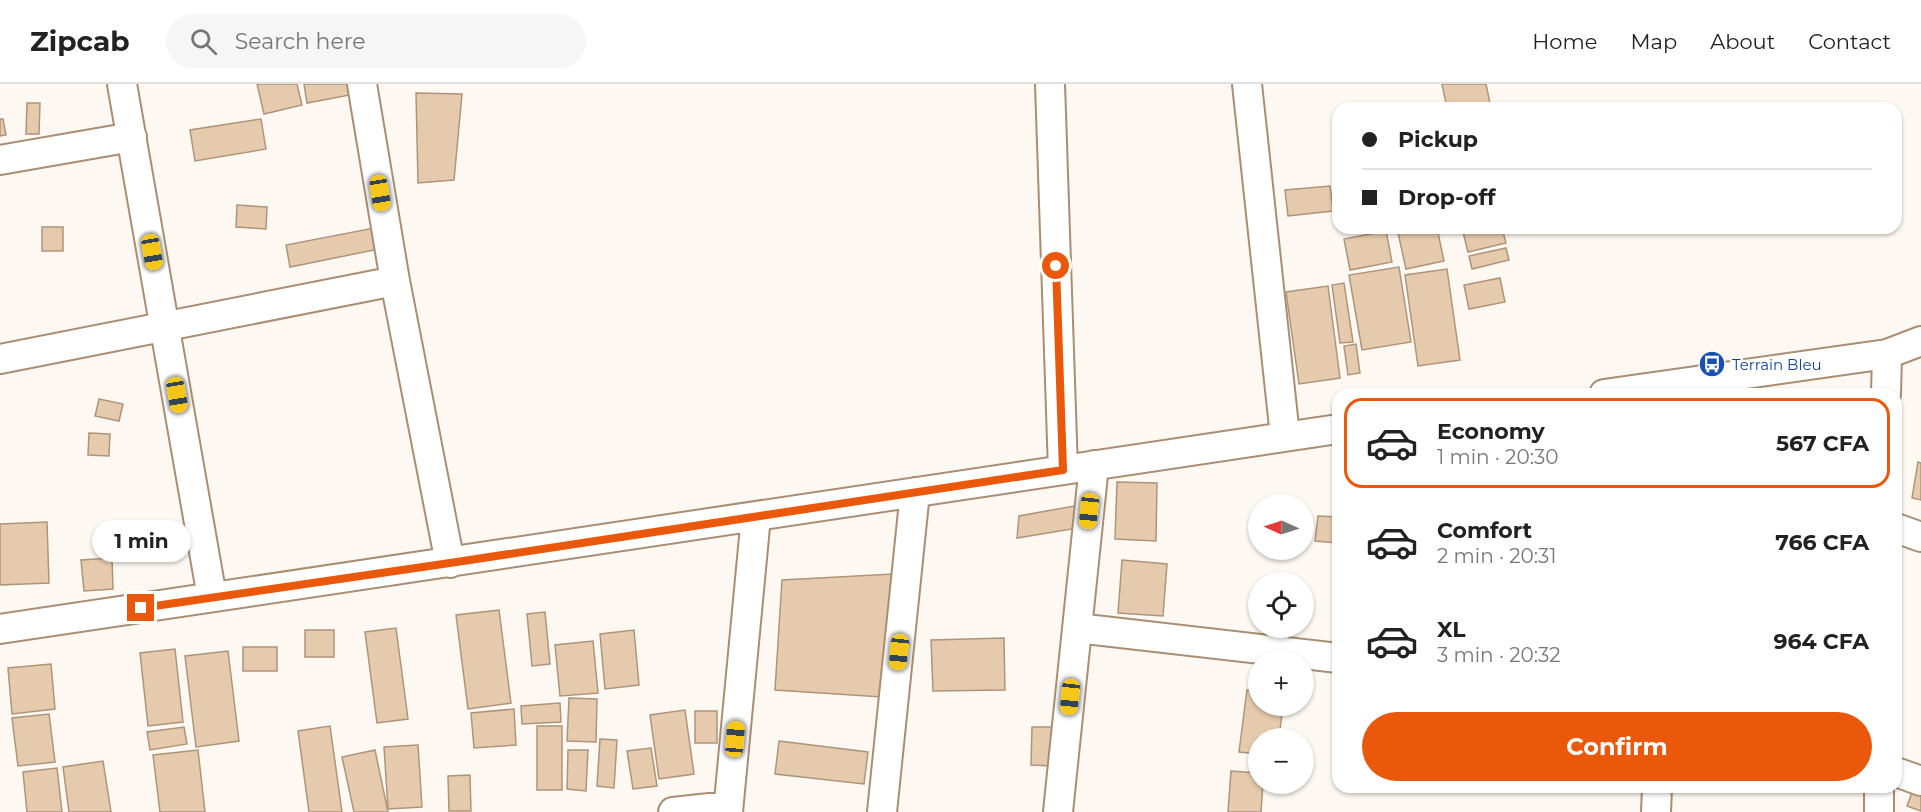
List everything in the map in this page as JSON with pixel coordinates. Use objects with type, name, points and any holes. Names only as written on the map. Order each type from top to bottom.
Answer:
[{"type":"street","points":[[123,84],[212,597]]},
{"type":"street","points":[[362,84],[395,280],[450,563]]},
{"type":"street","points":[[1050,84],[1063,470]]},
{"type":"street","points":[[1247,84],[1285,436]]},
{"type":"street","points":[[0,160],[132,137]]},
{"type":"street","points":[[0,359],[395,280]]},
{"type":"street","points":[[1680,388],[1887,354],[1921,341]]},
{"type":"street","points":[[1886,388],[1887,354]]},
{"type":"street","points":[[0,629],[1332,430]]},
{"type":"street","points":[[1058,812],[1094,465]]},
{"type":"street","points":[[882,812],[915,492]]},
{"type":"street","points":[[673,812],[728,809],[756,516]]},
{"type":"street","points":[[1902,530],[1921,537]]},
{"type":"street","points":[[1077,628],[1332,657]]},
{"type":"street","points":[[1902,774],[1921,781]]},
{"type":"street","points":[[1656,793],[1656,812]]},
{"type":"street","points":[[1879,793],[1879,812]]},
{"type":"building","points":[[257,84],[297,84],[302,105],[264,114]]},
{"type":"building","points":[[304,84],[353,84],[355,94],[307,103]]},
{"type":"building","points":[[1442,84],[1486,84],[1490,102],[1446,102]]},
{"type":"building","points":[[416,93],[462,94],[454,180],[418,183]]},
{"type":"building","points":[[27,103],[40,103],[39,134],[26,134]]},
{"type":"building","points":[[0,119],[3,119],[6,135],[0,136]]},
{"type":"building","points":[[261,119],[266,149],[195,161],[190,130]]},
{"type":"building","points":[[1330,186],[1332,211],[1288,216],[1285,190]]},
{"type":"building","points":[[237,205],[267,207],[266,229],[236,227]]},
{"type":"building","points":[[42,227],[63,227],[63,251],[42,251]]},
{"type":"building","points":[[379,227],[384,248],[290,267],[286,245]]},
{"type":"building","points":[[1370,234],[1387,234],[1392,262],[1350,270],[1344,239]]},
{"type":"building","points":[[1398,234],[1438,234],[1444,261],[1406,269]]},
{"type":"building","points":[[1464,234],[1504,234],[1506,243],[1468,252]]},
{"type":"building","points":[[1506,248],[1509,260],[1472,269],[1469,256]]},
{"type":"building","points":[[1399,267],[1411,342],[1362,350],[1349,275]]},
{"type":"building","points":[[1447,269],[1460,360],[1418,366],[1405,275]]},
{"type":"building","points":[[1500,278],[1505,302],[1469,309],[1464,285]]},
{"type":"building","points":[[1344,283],[1353,342],[1340,343],[1332,285]]},
{"type":"building","points":[[1328,286],[1340,378],[1299,384],[1286,292]]},
{"type":"building","points":[[1356,344],[1360,373],[1348,375],[1344,346]]},
{"type":"building","points":[[99,399],[123,404],[119,421],[95,416]]},
{"type":"building","points":[[89,433],[110,434],[109,456],[88,455]]},
{"type":"building","points":[[1918,462],[1921,463],[1921,500],[1912,498]]},
{"type":"building","points":[[1117,482],[1157,483],[1156,541],[1115,539]]},
{"type":"building","points":[[1074,506],[1078,528],[1017,538],[1019,516]]},
{"type":"building","points":[[1318,516],[1332,517],[1332,542],[1315,541]]},
{"type":"building","points":[[47,522],[49,583],[0,585],[0,524]]},
{"type":"building","points":[[158,524],[163,553],[147,555],[142,526]]},
{"type":"building","points":[[112,558],[113,589],[84,591],[81,560]]},
{"type":"building","points":[[1122,560],[1167,564],[1163,616],[1118,613]]},
{"type":"building","points":[[893,574],[882,697],[775,690],[782,580]]},
{"type":"building","points":[[499,610],[511,703],[468,709],[456,615]]},
{"type":"building","points":[[545,612],[550,664],[532,666],[527,614]]},
{"type":"building","points":[[396,628],[408,719],[377,723],[365,632]]},
{"type":"building","points":[[305,630],[334,630],[334,657],[305,657]]},
{"type":"building","points":[[634,630],[639,685],[605,689],[600,634]]},
{"type":"building","points":[[1004,638],[1005,690],[933,691],[931,640]]},
{"type":"building","points":[[593,641],[598,693],[560,696],[555,645]]},
{"type":"building","points":[[243,647],[277,647],[277,671],[243,671]]},
{"type":"building","points":[[175,649],[183,722],[148,726],[140,653]]},
{"type":"building","points":[[228,651],[239,741],[196,747],[185,656]]},
{"type":"building","points":[[51,664],[55,709],[12,714],[8,668]]},
{"type":"building","points":[[1247,690],[1248,716],[1282,716],[1280,728],[1248,728],[1248,753],[1239,752]]},
{"type":"building","points":[[569,698],[597,699],[596,742],[567,741]]},
{"type":"building","points":[[560,703],[561,722],[522,724],[521,706]]},
{"type":"building","points":[[514,709],[516,745],[474,748],[471,713]]},
{"type":"building","points":[[685,710],[694,774],[659,779],[650,715]]},
{"type":"building","points":[[695,711],[717,711],[717,743],[695,743]]},
{"type":"building","points":[[49,714],[55,762],[18,766],[12,718]]},
{"type":"building","points":[[330,726],[342,812],[309,812],[298,731]]},
{"type":"building","points":[[537,726],[562,726],[562,790],[537,790]]},
{"type":"building","points":[[184,727],[187,744],[150,750],[147,732]]},
{"type":"building","points":[[1032,727],[1055,727],[1053,766],[1031,765]]},
{"type":"building","points":[[600,739],[617,740],[614,788],[597,786]]},
{"type":"building","points":[[779,741],[868,752],[864,784],[775,774]]},
{"type":"building","points":[[418,745],[422,807],[388,809],[384,747]]},
{"type":"building","points":[[651,748],[657,786],[633,789],[627,751]]},
{"type":"building","points":[[198,750],[205,812],[160,812],[153,755]]},
{"type":"building","points":[[375,750],[388,812],[354,812],[342,757]]},
{"type":"building","points":[[568,750],[588,750],[586,791],[567,789]]},
{"type":"building","points":[[103,761],[111,812],[69,812],[63,767]]},
{"type":"building","points":[[57,768],[62,812],[27,812],[23,772]]},
{"type":"building","points":[[1231,771],[1248,772],[1248,794],[1262,794],[1261,812],[1228,812]]},
{"type":"building","points":[[470,775],[471,811],[449,811],[448,776]]},
{"type":"building","points":[[1913,790],[1921,793],[1921,811],[1907,806]]},
{"type":"place","name":"Terrain Bleu","points":[[1712,364]]},
{"type":"route","points":[[141,608],[1063,470],[1056,266]]}]
